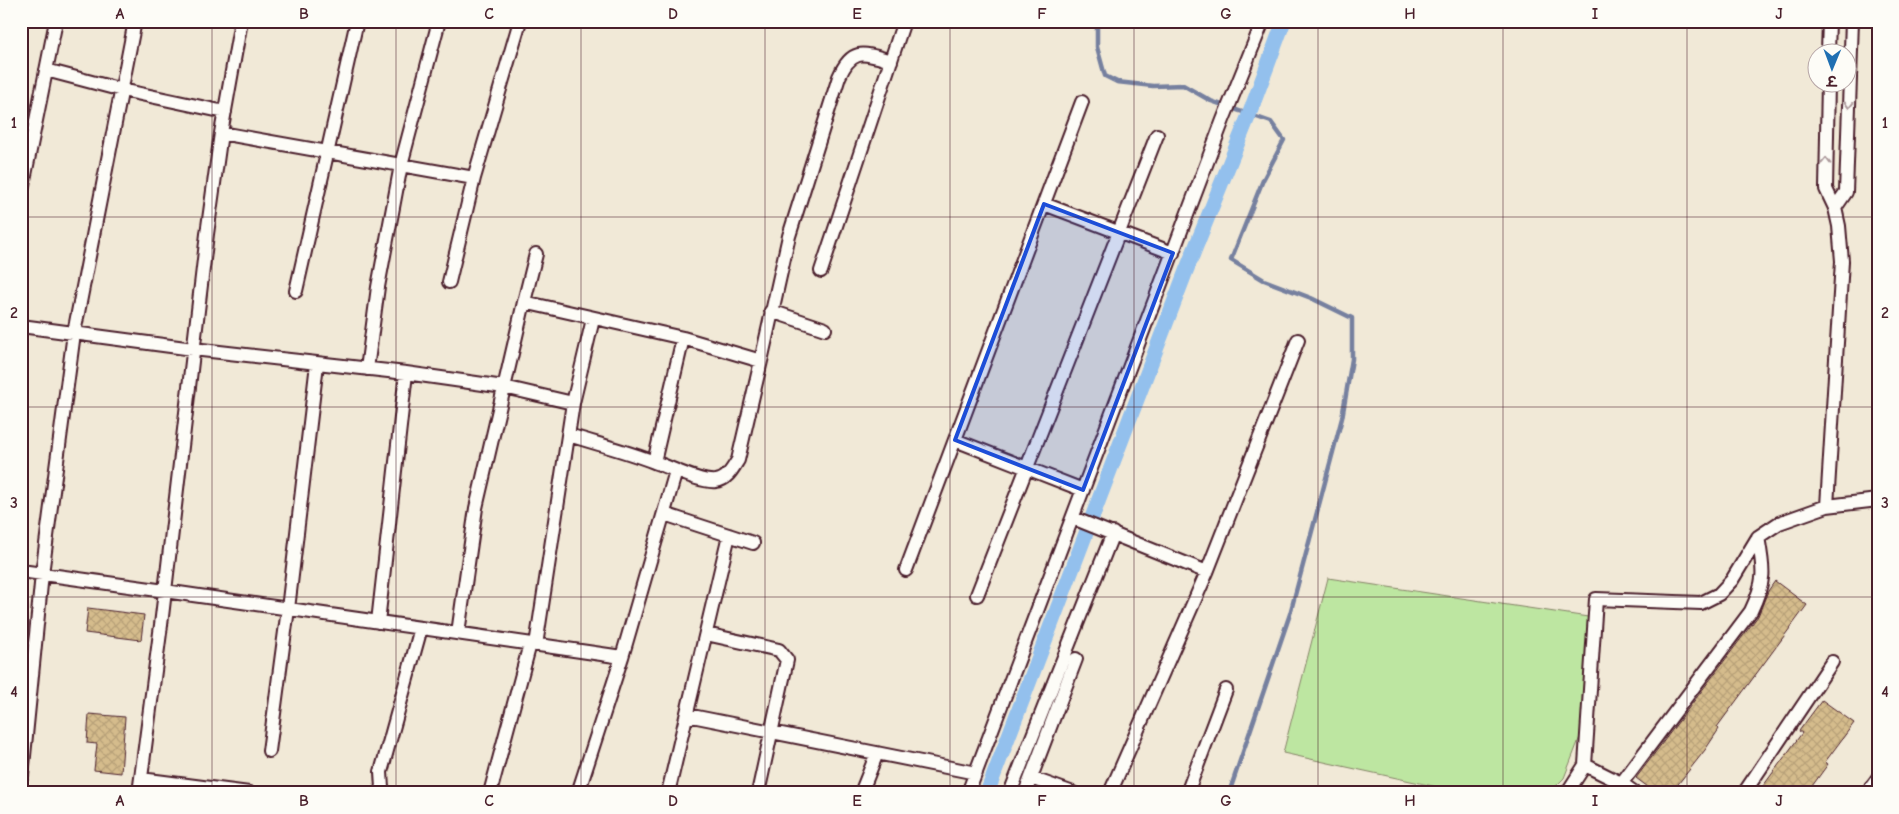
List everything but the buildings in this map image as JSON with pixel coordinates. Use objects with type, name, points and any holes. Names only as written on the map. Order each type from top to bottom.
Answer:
[{"type":"street","points":[[21,195],[56,21]]},
{"type":"street","points":[[22,776],[42,574],[74,333],[135,21]]},
{"type":"street","points":[[139,793],[221,133],[241,21]]},
{"type":"street","points":[[296,291],[357,21]]},
{"type":"street","points":[[366,369],[378,287],[401,165],[439,21]]},
{"type":"street","points":[[449,282],[474,178],[520,21]]},
{"type":"street","points":[[821,272],[904,21]]},
{"type":"street","points":[[968,793],[1078,520],[1083,490],[1223,120],[1263,21]]},
{"type":"street","points":[[1828,42],[1829,21]]},
{"type":"street","points":[[1835,208],[1846,192],[1852,21]]},
{"type":"street","points":[[569,435],[706,480],[718,482],[729,474],[738,460],[789,236],[844,66],[851,58],[860,54],[868,54],[891,61]]},
{"type":"street","points":[[46,70],[122,90],[225,112]]},
{"type":"street","points":[[1827,506],[1842,284],[1839,226],[1835,208],[1826,189],[1828,92]]},
{"type":"street","points":[[906,570],[1082,102]]},
{"type":"street","points":[[221,133],[474,178]]},
{"type":"street","points":[[977,595],[1157,135]]},
{"type":"street","points":[[1044,204],[1173,253]]},
{"type":"street","points":[[458,633],[476,508],[536,254]]},
{"type":"street","points":[[524,302],[683,338],[761,361]]},
{"type":"street","points":[[771,311],[825,329]]},
{"type":"street","points":[[490,793],[533,644],[573,403],[593,319]]},
{"type":"street","points":[[21,326],[193,349],[406,373],[504,388],[573,403]]},
{"type":"street","points":[[654,462],[683,338]]},
{"type":"street","points":[[1110,793],[1206,572],[1298,340]]},
{"type":"street","points":[[269,751],[317,364]]},
{"type":"street","points":[[378,622],[406,373]]},
{"type":"street","points":[[955,440],[1083,490]]},
{"type":"street","points":[[578,793],[622,657],[676,471]]},
{"type":"street","points":[[1567,793],[1585,765],[1596,599],[1701,603],[1719,594],[1732,580],[1758,537],[1779,523],[1827,506],[1878,500]]},
{"type":"street","points":[[664,514],[753,543]]},
{"type":"street","points":[[1078,520],[1206,572]]},
{"type":"street","points":[[1010,793],[1109,531]]},
{"type":"street","points":[[668,793],[728,535]]},
{"type":"street","points":[[1618,788],[1751,611],[1761,590],[1764,568],[1758,537]]},
{"type":"street","points":[[21,571],[622,657]]},
{"type":"street","points":[[386,793],[382,788],[380,772],[421,628]]},
{"type":"street","points":[[706,634],[779,650],[787,660],[758,793]]},
{"type":"street","points":[[1025,793],[1076,659]]},
{"type":"street","points":[[1744,793],[1832,662]]},
{"type":"street","points":[[1187,793],[1226,690]]},
{"type":"street","points":[[687,715],[976,772]]},
{"type":"street","points":[[861,793],[876,753]]},
{"type":"street","points":[[1585,765],[1618,788],[1635,793]]},
{"type":"street","points":[[1031,778],[1073,793]]},
{"type":"street","points":[[1868,793],[1878,778]]},
{"type":"street","points":[[141,779],[250,793]]},
{"type":"highlighted area","points":[[1044,204],[1173,253],[1083,490],[955,440]]},
{"type":"green space","points":[[1328,578],[1588,617],[1580,737],[1564,778],[1549,793],[1465,793],[1283,753]]},
{"type":"waterway","points":[[1097,21],[1097,47],[1105,76],[1117,82],[1153,86],[1183,85],[1211,101],[1271,122],[1284,140],[1263,180],[1231,260],[1264,280],[1311,298],[1352,318],[1352,359],[1342,418],[1290,614],[1229,793]]},
{"type":"waterway","points":[[987,793],[1186,271],[1249,115],[1284,21]]}]
